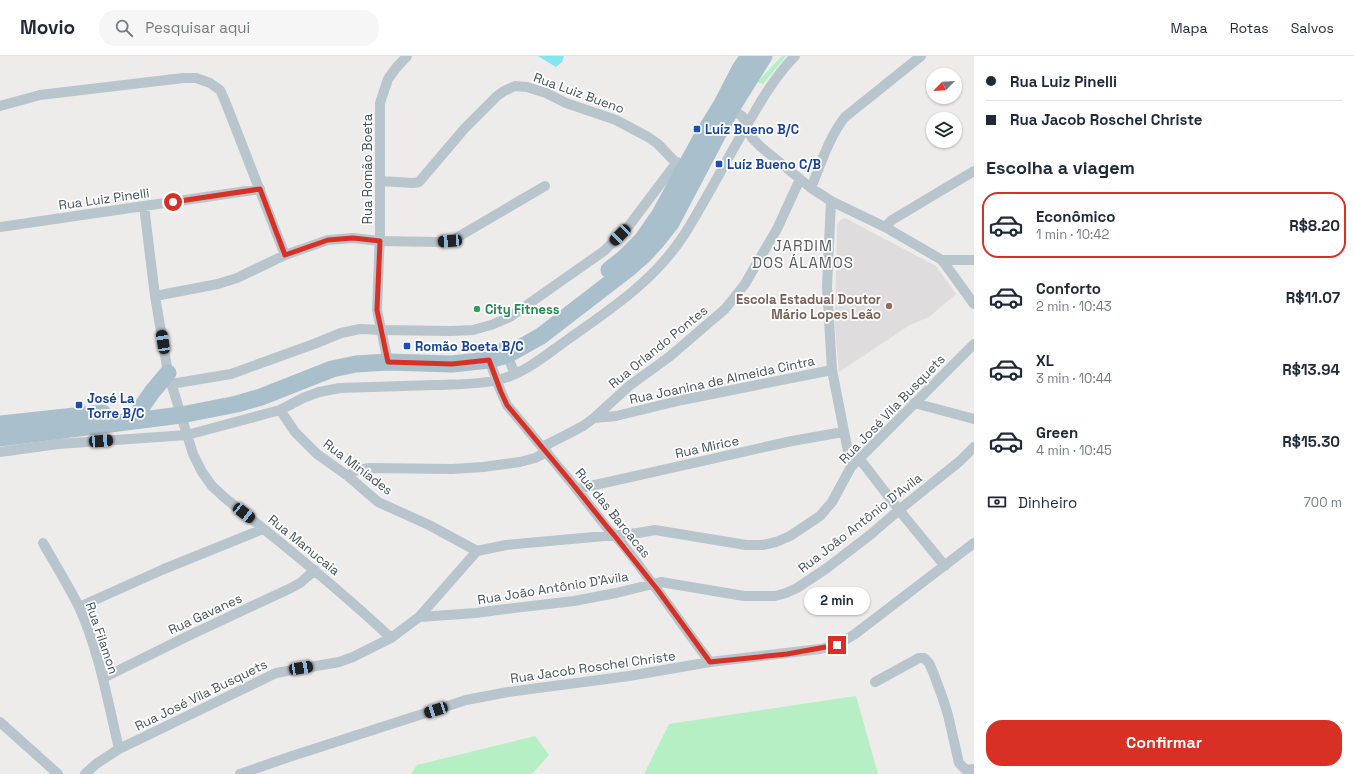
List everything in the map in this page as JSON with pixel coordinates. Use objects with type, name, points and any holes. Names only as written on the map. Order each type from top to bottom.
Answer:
[{"type":"main road","points":[[726,106],[740,69],[749,56]]},
{"type":"main road","points":[[0,424],[141,408],[214,409],[249,401],[307,380],[332,369],[387,356],[457,353],[487,356],[505,350],[568,303],[624,258],[666,218],[688,168],[726,106],[764,56]]},
{"type":"main road","points":[[141,408],[152,392],[170,379]]},
{"type":"main road","points":[[0,438],[179,409]]},
{"type":"street","name":"Rua Romão Boeta","points":[[387,356],[377,310],[380,241],[380,103],[388,79],[407,56]]},
{"type":"street","points":[[0,452],[58,444],[187,435],[280,410],[303,398],[319,392],[340,388],[476,384],[497,380],[515,374],[542,358],[623,300],[667,258],[684,235],[746,125],[774,80],[795,56]]},
{"type":"street","points":[[811,188],[831,140],[838,126],[845,117],[921,56]]},
{"type":"street","points":[[0,106],[40,94],[170,79],[196,78],[210,83],[220,90],[225,101],[285,255]]},
{"type":"street","name":"Rua Luiz Bueno","points":[[380,181],[419,182],[470,123],[497,96],[515,86],[527,87],[546,93],[566,103],[616,120],[648,137],[688,168]]},
{"type":"street","points":[[726,106],[742,116],[752,138],[761,147],[811,188],[831,201],[885,226],[942,260],[974,304]]},
{"type":"street","points":[[170,379],[231,374],[341,333],[360,329],[451,331],[473,330],[491,325],[510,317],[604,250],[688,168]]},
{"type":"street","points":[[885,226],[892,220],[974,171]]},
{"type":"street","name":"Rua Orlando Pontes","points":[[348,476],[355,471],[369,468],[452,470],[520,462],[535,458],[544,449],[594,418],[629,386],[669,357],[725,309],[745,284],[777,229],[789,206],[800,179]]},
{"type":"street","points":[[155,296],[218,284],[237,278],[285,255],[328,240],[353,238],[380,241],[450,241],[545,186]]},
{"type":"street","name":"Rua Luiz Pinelli","points":[[0,227],[260,189]]},
{"type":"street","points":[[831,201],[827,286],[832,370],[851,467]]},
{"type":"street","name":"Rua Manucaia","points":[[144,206],[155,296],[170,379],[193,454],[202,472],[212,486],[225,498],[353,602],[391,638]]},
{"type":"street","points":[[666,218],[684,235]]},
{"type":"street","points":[[942,260],[974,260]]},
{"type":"street","name":"Rua José Vila Busquets","points":[[85,774],[96,764],[120,749],[276,673],[339,662],[353,657],[391,638],[419,617],[477,551],[506,545],[638,533],[655,530],[746,545],[762,545],[776,542],[790,536],[820,516],[832,502],[851,467],[859,458],[974,344]]},
{"type":"street","points":[[505,350],[515,374]]},
{"type":"street","name":"Rua das Barcacas","points":[[487,356],[507,405],[614,535],[710,662]]},
{"type":"street","name":"Rua Joanina de Almeida Cintra","points":[[594,418],[616,416],[682,400],[832,370]]},
{"type":"street","points":[[914,403],[974,419]]},
{"type":"street","name":"Rua Miníades","points":[[280,410],[295,432],[318,454],[348,476],[378,502],[429,525],[477,551]]},
{"type":"street","name":"Rua Mirice","points":[[577,489],[792,441],[843,432]]},
{"type":"street","name":"Rua João Antônio D'Avila","points":[[419,617],[476,613],[574,601],[622,592],[661,582],[757,597],[774,596],[786,593],[797,588],[827,568],[870,535],[974,448]]},
{"type":"street","points":[[859,458],[945,566]]},
{"type":"street","points":[[79,607],[164,569],[263,529]]},
{"type":"street","name":"Rua Filamon","points":[[43,543],[79,607],[91,639],[103,678],[120,749]]},
{"type":"street","name":"Rua Jacob Roschel Christe","points":[[240,774],[466,700],[508,692],[629,676],[710,662],[787,654],[837,645],[855,634],[974,543]]},
{"type":"street","name":"Rua Gavanes","points":[[103,678],[291,588],[300,583],[315,570]]},
{"type":"street","points":[[874,682],[919,658],[924,658],[929,663],[947,709],[959,763],[966,770],[974,769]]},
{"type":"street","points":[[0,722],[58,774]]},
{"type":"shaded area","name":"Escola Estadual Doutor Mário Lopes Leão","points":[[845,218],[936,266],[956,294],[929,317],[910,325],[839,372],[835,328],[837,225],[840,220]]},
{"type":"green space","points":[[782,56],[786,56],[763,84],[757,82]]},
{"type":"green space","points":[[856,696],[878,774],[644,774],[669,724]]},
{"type":"green space","points":[[535,736],[549,755],[532,774],[411,774],[417,765]]},
{"type":"water","points":[[538,56],[564,56],[562,62],[556,67]]},
{"type":"place","name":"Luíz Bueno B/C","points":[[697,129]]},
{"type":"place","name":"Luíz Bueno C/B","points":[[719,164]]},
{"type":"place","name":"Escola Estadual Doutor Mário Lopes Leão","points":[[889,306]]},
{"type":"place","name":"City Fitness","points":[[477,309]]},
{"type":"place","name":"Romão Boeta B/C","points":[[407,346]]},
{"type":"place","name":"José La Torre B/C","points":[[79,405]]},
{"type":"district","name":"JARDIM DOS ÁLAMOS","points":[[803,254]]},
{"type":"route","points":[[173,202],[260,189],[285,255],[328,240],[353,238],[380,241],[377,276],[377,310],[388,362],[452,364],[489,360],[507,405],[542,446],[657,589],[691,638],[710,662],[787,654],[837,645]]}]
